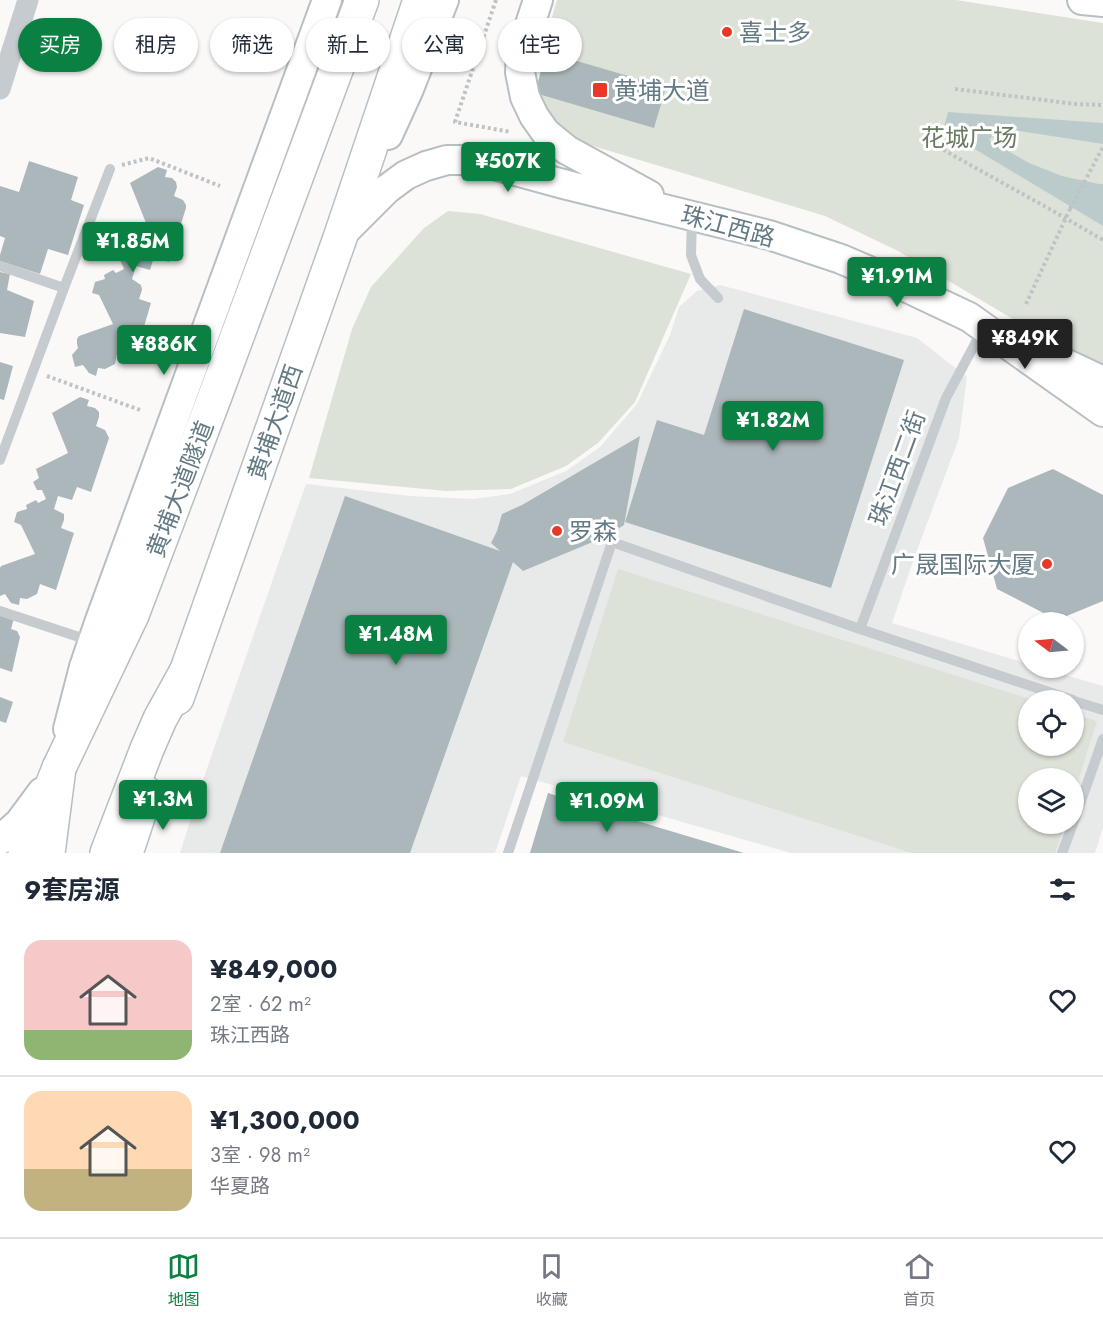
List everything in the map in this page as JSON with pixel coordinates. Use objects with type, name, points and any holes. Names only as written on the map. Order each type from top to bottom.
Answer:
[{"type":"main road","points":[[48,853],[59,768],[71,714],[93,642],[327,0]]},
{"type":"main road","name":"黄埔大道隧道","points":[[59,768],[132,615],[220,385],[362,0]]},
{"type":"main road","points":[[340,234],[420,0]]},
{"type":"main road","name":"黄埔大道西","points":[[126,853],[186,672],[340,234],[377,161],[409,89],[444,0]]},
{"type":"main road","points":[[538,0],[521,52],[520,72],[525,97],[534,116],[546,133],[567,150],[688,216]]},
{"type":"main road","name":"珠江西路","points":[[340,234],[387,189],[406,175],[447,160],[473,160],[769,235],[841,259],[895,282],[977,322],[1103,412]]},
{"type":"main road","points":[[977,322],[1103,381]]},
{"type":"main road","points":[[107,853],[160,719],[186,672]]},
{"type":"main road","points":[[0,840],[19,823],[59,768]]},
{"type":"main road","points":[[25,853],[59,768]]},
{"type":"main road","points":[[137,817],[137,853]]},
{"type":"main road","points":[[137,817],[143,853]]},
{"type":"street","points":[[0,89],[28,0]]},
{"type":"lane","points":[[0,460],[110,169]]},
{"type":"lane","points":[[688,216],[691,255],[700,279],[718,298]]},
{"type":"lane","points":[[0,266],[64,288]]},
{"type":"lane","name":"珠江西二街","points":[[860,629],[946,398],[977,322]]},
{"type":"lane","points":[[508,853],[612,542],[1041,690]]},
{"type":"lane","points":[[0,610],[93,642]]},
{"type":"lane","points":[[1084,704],[1103,710]]},
{"type":"lane","points":[[1084,792],[1103,740]]},
{"type":"lane","points":[[1062,853],[1069,834]]},
{"type":"path","points":[[496,0],[456,122],[511,132]]},
{"type":"path","points":[[955,89],[1076,104],[1103,105]]},
{"type":"path","points":[[938,147],[1103,240]]},
{"type":"path","points":[[1026,304],[1065,218],[1103,147]]},
{"type":"path","points":[[110,169],[149,158],[220,186]]},
{"type":"path","points":[[33,370],[140,410]]},
{"type":"shaded area","points":[[948,112],[1103,123],[1103,144],[1000,128],[989,140],[1029,163],[1062,176],[1103,184],[1103,226],[943,130]]},
{"type":"shaded area","points":[[720,285],[917,338],[967,377],[959,438],[892,623],[1018,661],[1018,678],[1075,678],[1103,686],[1103,827],[1095,853],[791,853],[521,776],[495,853],[180,853],[202,783],[306,484],[410,496],[473,499],[510,494],[566,471],[600,447],[637,404],[670,335],[679,307],[697,291]]},
{"type":"green space","name":"花城广场","points":[[557,0],[956,0],[1103,23],[1103,375],[1082,360],[898,251],[825,216],[593,146],[572,137],[556,123],[546,107],[541,91],[540,73],[582,72],[582,18],[552,18]]},
{"type":"green space","points":[[448,211],[480,214],[691,274],[635,402],[598,443],[566,466],[511,489],[446,491],[309,478],[352,329],[371,287],[424,228]]},
{"type":"green space","points":[[618,569],[1018,695],[1018,756],[1084,756],[1084,717],[1097,721],[1082,768],[1018,768],[1018,834],[1062,834],[1055,853],[912,853],[563,742]]},
{"type":"building","name":"黄埔大道","points":[[582,62],[666,87],[654,128],[535,93],[541,72],[582,72]]},
{"type":"building","points":[[29,161],[78,177],[71,200],[84,205],[68,255],[48,249],[40,274],[0,261],[5,238],[0,236],[0,186],[19,192]]},
{"type":"building","points":[[158,167],[167,170],[165,177],[172,178],[176,182],[174,196],[183,200],[186,208],[169,262],[154,257],[150,270],[136,266],[132,279],[141,285],[139,299],[151,303],[134,360],[117,354],[115,364],[105,369],[98,368],[96,376],[89,373],[83,365],[75,367],[72,355],[78,348],[79,336],[113,324],[99,295],[92,293],[95,282],[105,279],[104,275],[113,270],[116,273],[124,269],[120,260],[115,260],[111,252],[117,248],[113,239],[146,223],[130,183]]},
{"type":"building","points":[[0,272],[10,274],[7,290],[34,301],[25,337],[0,333]]},
{"type":"building","points":[[744,309],[904,360],[831,588],[625,522],[657,420],[704,435]]},
{"type":"building","points":[[0,362],[13,366],[4,400],[0,399]]},
{"type":"building","points":[[80,397],[89,400],[87,406],[99,412],[96,426],[105,430],[109,438],[91,492],[77,487],[72,500],[58,496],[54,509],[64,514],[61,528],[74,533],[56,590],[40,584],[37,594],[27,599],[20,598],[19,605],[11,603],[5,594],[0,596],[0,568],[35,554],[21,525],[14,522],[17,512],[27,509],[26,505],[36,500],[38,503],[46,499],[42,490],[37,490],[33,482],[39,478],[36,469],[68,453],[52,413]]},
{"type":"building","points":[[640,436],[624,525],[607,536],[523,571],[513,562],[410,853],[220,853],[345,496],[500,551],[491,543],[502,514],[522,505]]},
{"type":"building","name":"广晟国际大厦","points":[[1053,469],[1103,495],[1103,601],[1076,612],[1042,612],[997,589],[983,538],[1008,488]]},
{"type":"building","points":[[0,615],[14,618],[11,629],[17,631],[20,637],[12,672],[0,668]]},
{"type":"building","points":[[0,697],[13,702],[6,723],[0,721]]},
{"type":"building","points":[[548,793],[657,827],[744,853],[530,853]]},
{"type":"place","name":"喜士多","points":[[727,32]]},
{"type":"place","name":"黄埔大道","points":[[600,90]]},
{"type":"place","name":"罗森","points":[[557,531]]},
{"type":"place","name":"广晟国际大厦","points":[[1047,564]]}]
